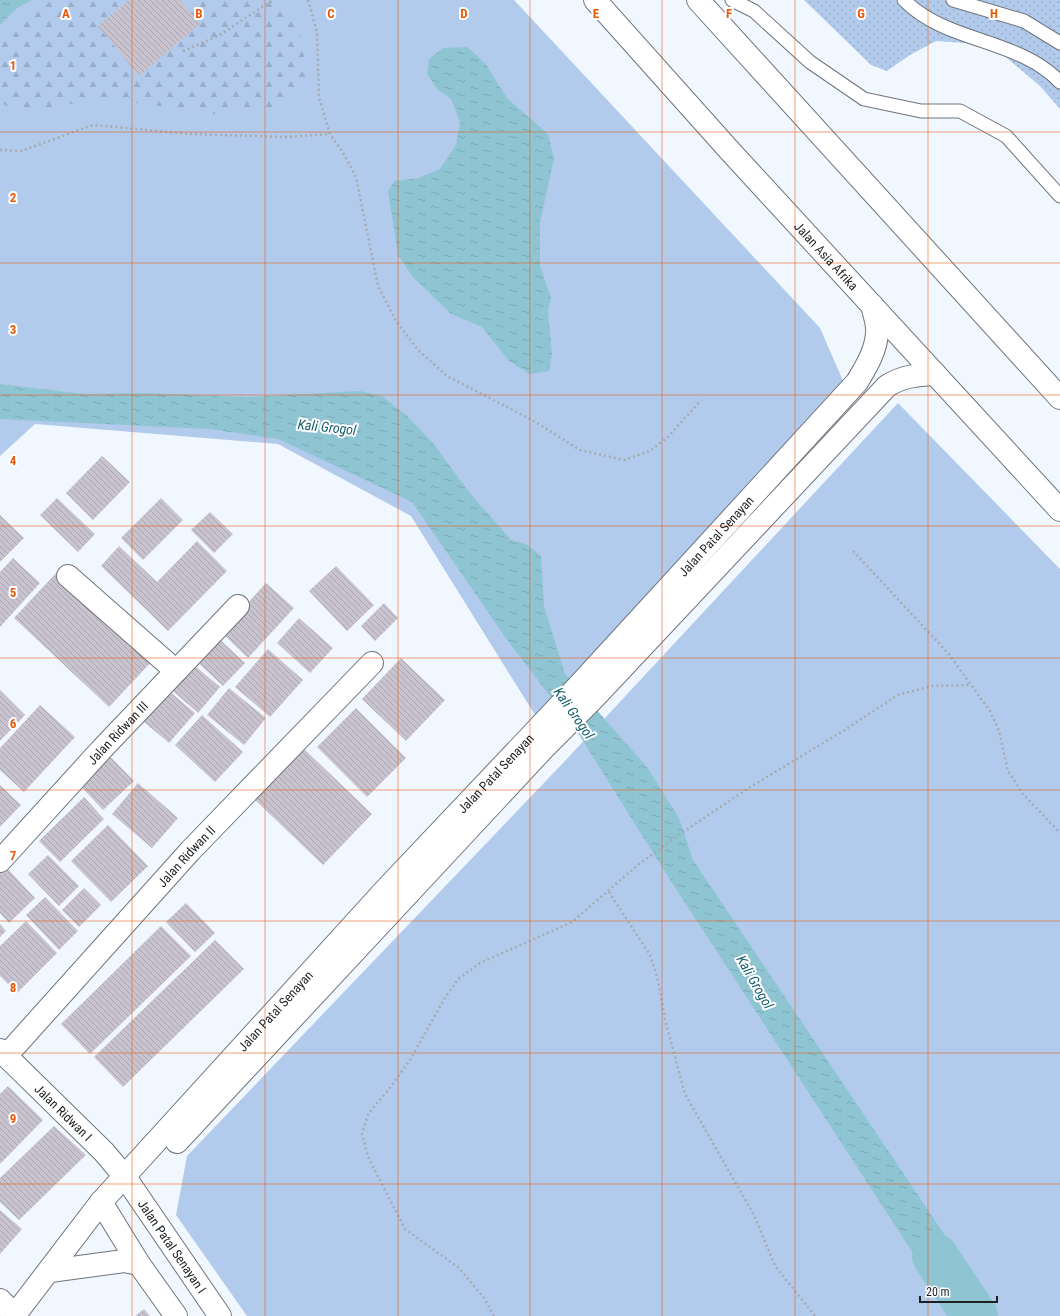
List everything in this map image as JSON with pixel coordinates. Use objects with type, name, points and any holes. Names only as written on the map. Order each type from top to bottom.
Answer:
[{"type":"main road","name":"Jalan Asia Afrika","points":[[594,0],[730,151],[1060,510]]},
{"type":"main road","points":[[698,0],[1060,398]]},
{"type":"main road","name":"Jalan Patal Senayan","points":[[587,691],[857,382],[868,364],[874,349],[877,333],[872,305]]},
{"type":"main road","name":"Jalan Patal Senayan","points":[[10,1310],[50,1271],[82,1228],[130,1182],[538,741],[887,386],[900,378],[914,375],[935,374]]},
{"type":"main road","points":[[68,576],[176,671]]},
{"type":"main road","name":"Jalan Ridwan III","points":[[0,861],[101,750],[238,606]]},
{"type":"main road","name":"Jalan Ridwan II","points":[[3,1053],[191,850],[372,663]]},
{"type":"main road","name":"Jalan Ridwan I","points":[[3,1053],[104,1152],[130,1182]]},
{"type":"main road","name":"Jalan Patal Senayan I","points":[[130,1182],[220,1316]]},
{"type":"main road","points":[[104,1207],[139,1264],[176,1316]]},
{"type":"main road","points":[[50,1271],[124,1261],[139,1264]]},
{"type":"lane","points":[[732,0],[754,11],[810,62],[864,99],[921,111],[960,112],[1006,136],[1058,189]]},
{"type":"lane","points":[[904,0],[913,9],[950,30],[1007,50],[1044,67],[1060,82]]},
{"type":"lane","points":[[953,0],[1024,20],[1060,43]]},
{"type":"path","points":[[183,51],[218,36],[273,0]]},
{"type":"path","points":[[308,0],[317,32],[319,98],[330,134],[356,176],[378,286],[396,321],[418,350],[447,376],[534,421],[580,450],[624,460],[650,451],[668,437],[701,400]]},
{"type":"path","points":[[0,150],[21,151],[93,125],[197,134],[287,137],[330,134]]},
{"type":"path","points":[[853,551],[948,653],[990,711],[999,731],[1008,771],[1023,794],[1060,833]]},
{"type":"path","points":[[494,1316],[484,1298],[459,1268],[405,1229],[368,1157],[362,1134],[368,1114],[389,1089],[410,1060],[443,1001],[458,979],[480,962],[572,922],[609,892],[639,864],[689,828],[747,789],[843,731],[898,695],[932,686],[970,685]]},
{"type":"path","points":[[609,892],[650,955],[658,980],[665,1020],[685,1094],[755,1217],[775,1266],[815,1316]]},
{"type":"green space","points":[[0,0],[514,0],[820,328],[844,383],[535,715],[411,516],[278,444],[35,424],[0,456]]},
{"type":"green space","points":[[53,0],[281,0],[296,14],[309,83],[275,109],[215,114],[103,98],[24,113],[0,103],[0,43],[16,21]]},
{"type":"green space","points":[[804,0],[1060,0],[1060,109],[1040,86],[1001,53],[966,43],[936,41],[910,55],[887,71],[871,65]]},
{"type":"green space","points":[[898,403],[1060,569],[1060,1316],[247,1316],[176,1215],[187,1156],[564,762]]},
{"type":"water","points":[[0,0],[32,0],[17,8],[0,25]]},
{"type":"water","points":[[467,47],[485,63],[507,98],[548,134],[554,159],[540,222],[540,266],[551,298],[548,311],[552,354],[549,371],[529,374],[509,361],[482,327],[451,314],[412,276],[398,255],[388,191],[394,181],[418,178],[440,169],[456,145],[460,122],[451,99],[438,90],[427,74],[429,59],[443,48]]},
{"type":"water","points":[[0,384],[84,394],[140,393],[247,397],[360,391],[382,396],[406,415],[433,443],[469,492],[511,540],[528,545],[541,556],[544,606],[565,674],[647,767],[679,818],[693,860],[987,1298],[959,1316],[954,1316],[665,872],[578,733],[508,641],[412,502],[278,439],[209,429],[0,419]]},
{"type":"building","points":[[129,0],[180,0],[200,24],[139,76],[98,26]]},
{"type":"building","points":[[102,456],[130,482],[93,520],[66,493]]},
{"type":"building","points":[[57,498],[95,534],[78,552],[40,515]]},
{"type":"building","points":[[161,498],[183,520],[143,560],[121,538]]},
{"type":"building","points":[[210,512],[233,534],[214,553],[191,530]]},
{"type":"building","points":[[0,515],[24,538],[0,562]]},
{"type":"building","points":[[197,541],[227,571],[168,631],[101,566],[119,546],[157,582]]},
{"type":"building","points":[[13,558],[40,583],[0,627],[0,572]]},
{"type":"building","points":[[336,566],[374,605],[347,631],[309,591]]},
{"type":"building","points":[[58,571],[153,660],[109,707],[14,618]]},
{"type":"building","points":[[266,583],[294,608],[248,658],[221,632]]},
{"type":"building","points":[[384,603],[398,618],[375,641],[361,626]]},
{"type":"building","points":[[299,618],[333,648],[310,673],[277,643]]},
{"type":"building","points":[[214,634],[245,663],[223,686],[193,658]]},
{"type":"building","points":[[268,649],[303,680],[270,717],[235,687]]},
{"type":"building","points":[[401,658],[445,700],[406,741],[362,699]]},
{"type":"building","points":[[189,661],[220,687],[198,713],[165,684]]},
{"type":"building","points":[[163,686],[195,713],[169,743],[137,716]]},
{"type":"building","points":[[229,688],[266,718],[244,745],[207,715]]},
{"type":"building","points":[[0,690],[25,715],[0,741]]},
{"type":"building","points":[[40,705],[75,737],[24,792],[0,770],[0,748]]},
{"type":"building","points":[[356,708],[406,758],[367,797],[317,747]]},
{"type":"building","points":[[202,715],[243,752],[215,782],[175,745]]},
{"type":"building","points":[[303,748],[372,814],[323,865],[254,799]]},
{"type":"building","points":[[105,751],[134,781],[103,810],[76,781]]},
{"type":"building","points":[[138,783],[178,818],[152,848],[112,814]]},
{"type":"building","points":[[0,785],[21,805],[0,827]]},
{"type":"building","points":[[84,797],[104,819],[60,862],[39,841]]},
{"type":"building","points":[[108,825],[148,866],[111,902],[71,861]]},
{"type":"building","points":[[48,855],[79,886],[59,906],[28,874]]},
{"type":"building","points":[[5,866],[35,898],[9,923],[0,913],[0,870]]},
{"type":"building","points":[[84,888],[101,905],[79,927],[62,910]]},
{"type":"building","points":[[45,897],[78,931],[59,950],[26,915]]},
{"type":"building","points":[[186,903],[215,933],[195,952],[166,922]]},
{"type":"building","points":[[26,921],[57,953],[17,993],[0,976],[0,946]]},
{"type":"building","points":[[0,924],[6,931],[0,937]]},
{"type":"building","points":[[161,926],[191,956],[90,1054],[61,1024]]},
{"type":"building","points":[[215,940],[244,969],[123,1087],[94,1057]]},
{"type":"building","points":[[8,1086],[43,1120],[0,1164],[0,1094]]},
{"type":"building","points":[[54,1126],[86,1155],[19,1220],[0,1202],[0,1178]]},
{"type":"building","points":[[0,1210],[22,1229],[0,1254]]},
{"type":"building","points":[[144,1309],[150,1316],[135,1316]]},
{"type":"waterway","name":"Kali Grogol","points":[[935,1256],[975,1316]]}]
